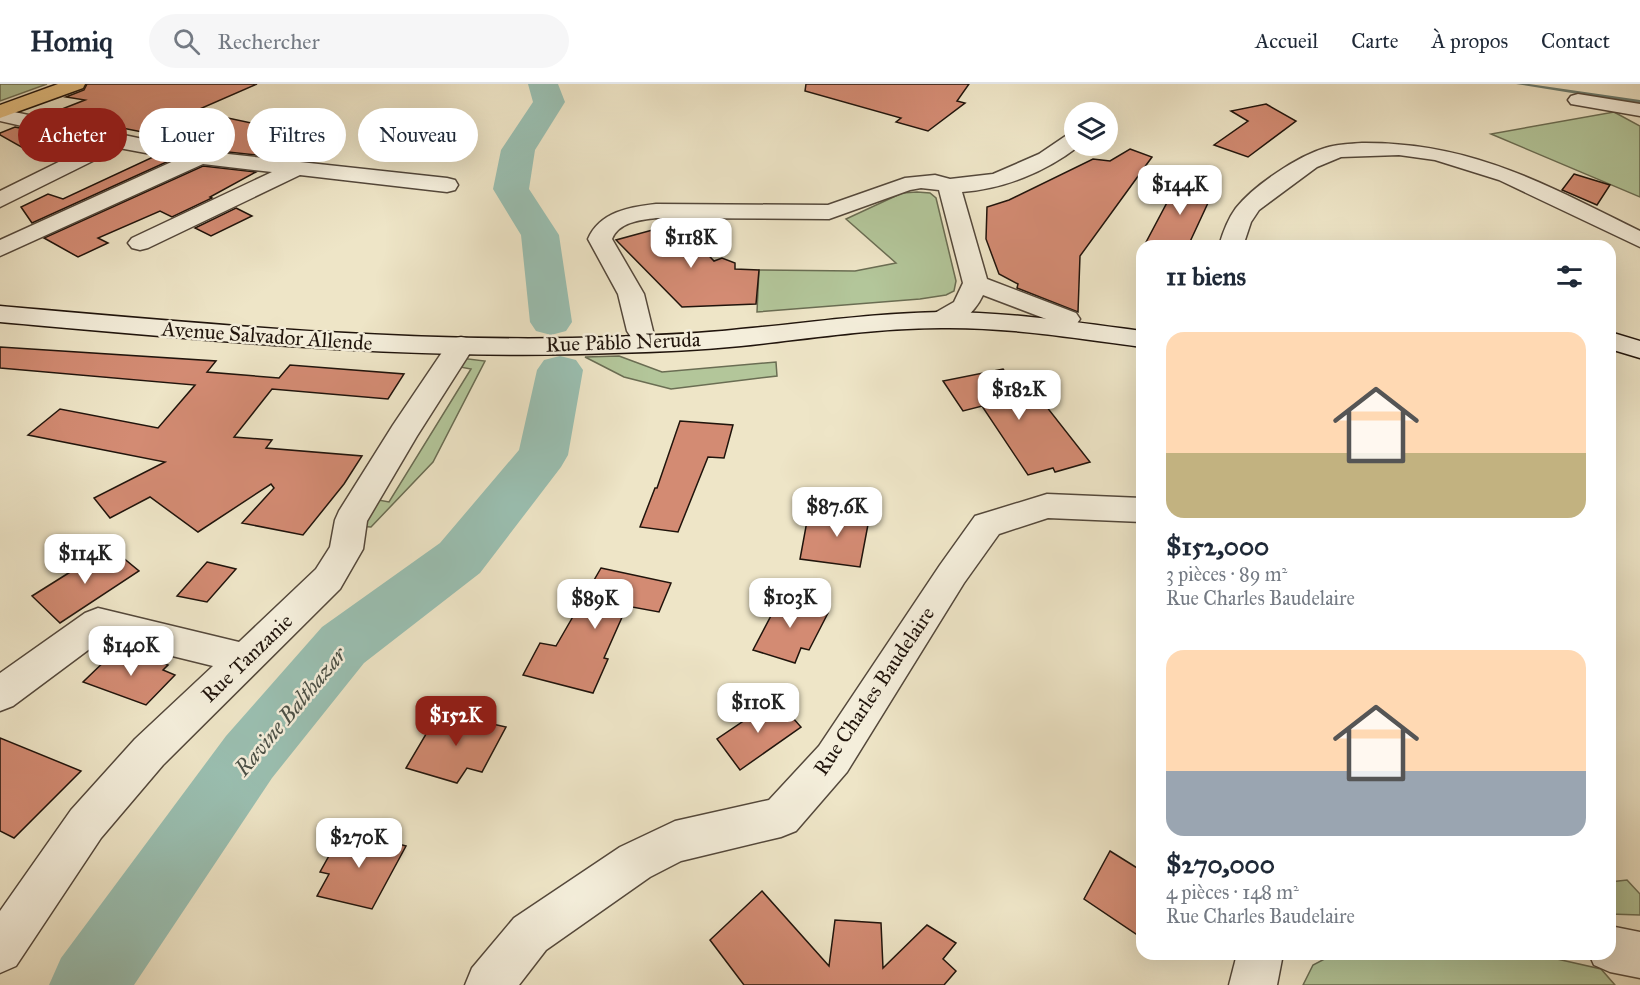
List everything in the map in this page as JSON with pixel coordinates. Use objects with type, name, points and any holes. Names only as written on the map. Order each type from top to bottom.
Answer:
[{"type":"main road","points":[[0,114],[75,84]]},
{"type":"street","points":[[1578,100],[1640,110]]},
{"type":"street","points":[[0,114],[18,118]]},
{"type":"street","points":[[640,332],[631,294],[600,239],[607,226],[619,220],[656,211],[829,212],[899,186],[934,183],[949,186],[988,184],[1001,180],[1064,147]]},
{"type":"street","points":[[1233,240],[1243,214],[1258,196],[1311,161],[1335,151],[1380,148],[1414,150],[1467,161],[1513,178],[1640,240]]},
{"type":"street","points":[[235,161],[447,185]]},
{"type":"street","points":[[0,200],[75,162]]},
{"type":"street","points":[[0,249],[189,162]]},
{"type":"street","points":[[140,243],[297,168]]},
{"type":"street","points":[[949,186],[976,283]]},
{"type":"street","points":[[953,313],[976,283]]},
{"type":"street","points":[[976,283],[1067,319]]},
{"type":"street","name":"Rue Pablo Neruda","points":[[535,344],[861,309],[1067,319],[1113,335]]},
{"type":"street","name":"Rue Pablo Neruda","points":[[535,344],[613,345],[738,338],[953,313],[1136,338]]},
{"type":"street","name":"Avenue Salvador Allende","points":[[0,314],[274,339],[462,345],[535,344]]},
{"type":"street","points":[[1616,342],[1640,350]]},
{"type":"street","name":"Rue Tanzanie","points":[[0,950],[86,824],[149,752],[328,579],[346,549],[351,520],[404,432],[462,345]]},
{"type":"street","name":"Rue Charles Baudelaire","points":[[489,985],[530,934],[635,862],[675,842],[781,817],[833,759],[952,574],[987,525],[1047,506],[1136,510]]},
{"type":"street","points":[[0,694],[98,623],[247,659]]},
{"type":"street","points":[[1616,950],[1640,955]]},
{"type":"street","points":[[1253,985],[1259,960]]},
{"type":"green space","points":[[0,84],[47,84],[0,101]]},
{"type":"green space","points":[[1614,112],[1640,126],[1640,197],[1491,134]]},
{"type":"green space","points":[[902,193],[930,193],[936,198],[956,281],[954,291],[946,295],[920,299],[757,312],[759,270],[855,271],[896,263],[846,219]]},
{"type":"green space","points":[[619,356],[662,372],[776,362],[777,376],[671,389],[624,377],[585,357]]},
{"type":"green space","points":[[460,358],[485,361],[433,462],[371,527],[357,526],[373,499],[389,502],[471,369],[455,366]]},
{"type":"green space","points":[[1627,880],[1640,894],[1640,915],[1616,914],[1616,881]]},
{"type":"green space","points":[[1323,960],[1561,960],[1601,969],[1615,985],[1303,985],[1313,965]]},
{"type":"building","points":[[87,84],[257,84],[202,108],[139,108],[139,131],[127,129],[127,108],[64,108],[85,100],[66,97],[84,90]]},
{"type":"building","points":[[806,84],[969,84],[957,101],[965,103],[928,131],[896,122],[901,118],[805,91]]},
{"type":"building","points":[[1266,104],[1296,121],[1248,157],[1214,145],[1248,121],[1231,111]]},
{"type":"building","points":[[235,120],[247,122],[247,154],[235,153]]},
{"type":"building","points":[[18,128],[18,145],[0,135],[0,133]]},
{"type":"building","points":[[1130,149],[1152,157],[1080,256],[1078,312],[1017,288],[1018,284],[999,274],[986,239],[987,207],[1009,200],[1093,159],[1110,161]]},
{"type":"building","points":[[142,162],[167,162],[32,223],[21,207],[48,194],[63,199]]},
{"type":"building","points":[[203,166],[256,172],[210,197],[212,198],[172,217],[160,211],[98,238],[108,243],[78,257],[44,238]]},
{"type":"building","points":[[1574,174],[1610,185],[1597,205],[1562,190]]},
{"type":"building","points":[[1179,180],[1214,190],[1191,240],[1147,240]]},
{"type":"building","points":[[236,208],[252,216],[211,236],[195,228]]},
{"type":"building","points":[[678,223],[714,261],[722,258],[735,263],[735,269],[759,270],[756,304],[682,307],[616,240]]},
{"type":"building","points":[[0,347],[216,361],[207,372],[279,378],[290,365],[404,374],[388,399],[272,389],[234,437],[272,440],[266,448],[362,456],[344,484],[303,535],[242,523],[274,488],[271,484],[198,532],[150,497],[110,518],[94,498],[165,462],[28,435],[60,409],[158,428],[195,385],[0,368]]},
{"type":"building","points":[[1003,369],[1015,386],[1028,383],[1090,462],[1055,472],[1053,468],[1028,475],[982,406],[963,411],[943,381]]},
{"type":"building","points":[[680,421],[733,425],[724,458],[708,457],[678,532],[640,527],[655,488],[657,488]]},
{"type":"building","points":[[829,507],[870,514],[860,567],[800,559],[807,521],[826,523]]},
{"type":"building","points":[[110,547],[139,571],[60,623],[32,596]]},
{"type":"building","points":[[207,562],[236,569],[207,602],[177,596]]},
{"type":"building","points":[[601,568],[671,583],[659,612],[627,606],[604,658],[608,659],[593,693],[523,675],[540,643],[556,646]]},
{"type":"building","points":[[782,595],[815,605],[813,608],[828,613],[809,650],[801,648],[795,663],[753,650]]},
{"type":"building","points":[[125,651],[168,665],[163,670],[175,675],[146,705],[83,682],[112,654],[120,656]]},
{"type":"building","points":[[776,699],[801,727],[740,770],[717,739]]},
{"type":"building","points":[[439,712],[506,727],[482,772],[467,768],[457,783],[406,768]]},
{"type":"building","points":[[0,738],[81,771],[14,838],[0,831]]},
{"type":"building","points":[[344,829],[406,846],[372,909],[317,896],[329,874],[320,872]]},
{"type":"building","points":[[1110,851],[1136,867],[1136,934],[1084,899]]},
{"type":"building","points":[[762,891],[829,966],[835,920],[881,923],[883,968],[927,925],[956,943],[943,959],[956,971],[944,985],[744,985],[710,940]]},
{"type":"waterway","name":"Ravine Balthazar","points":[[543,84],[549,102],[518,150],[511,189],[540,235],[551,322]]},
{"type":"waterway","points":[[1519,84],[1640,102]]},
{"type":"waterway","name":"Ravine Balthazar","points":[[88,985],[249,757],[343,645],[460,558],[543,455],[560,370]]}]
